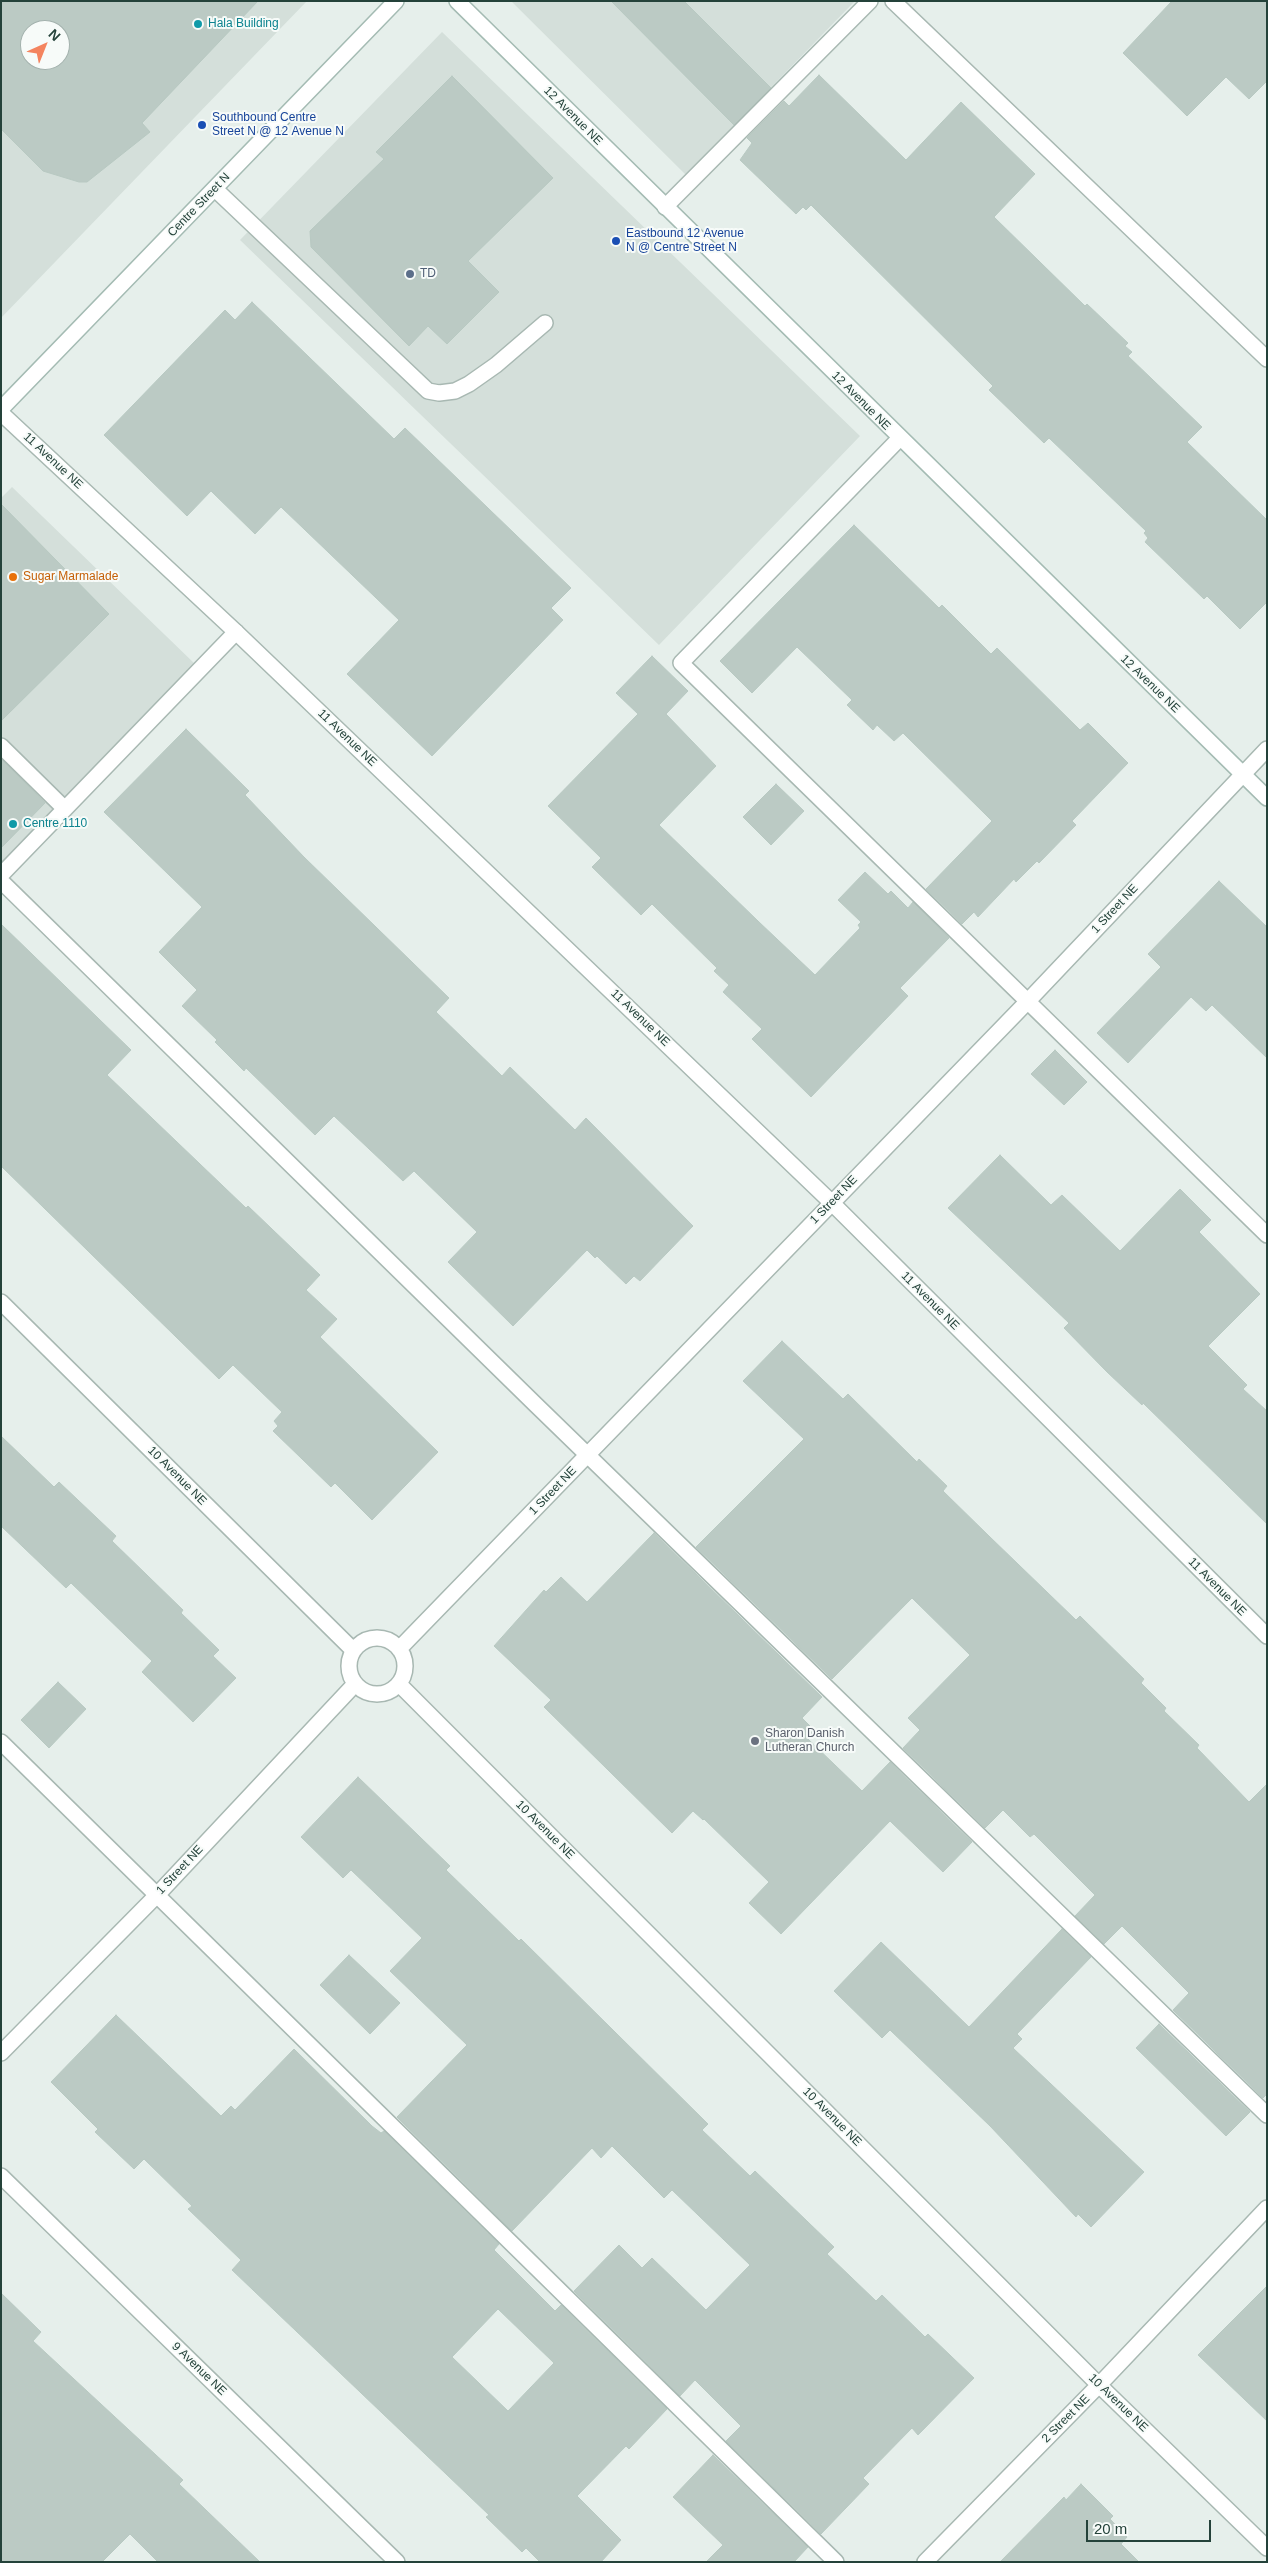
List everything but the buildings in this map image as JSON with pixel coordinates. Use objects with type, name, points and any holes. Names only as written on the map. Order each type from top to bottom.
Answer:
[{"type":"street","name":"Centre Street N","points":[[1,411],[396,1]]},
{"type":"street","name":"12 Avenue NE","points":[[458,1],[899,439],[1267,798]]},
{"type":"street","points":[[665,207],[870,1]]},
{"type":"street","points":[[893,1],[1267,359]]},
{"type":"street","points":[[215,189],[428,391],[439,393],[455,391],[469,384],[496,365],[545,322]]},
{"type":"street","name":"11 Avenue NE","points":[[1,411],[236,632],[832,1202],[1267,1636]]},
{"type":"street","points":[[899,439],[681,663],[1267,1235]]},
{"type":"street","points":[[1,875],[236,632]]},
{"type":"street","points":[[1,746],[65,808]]},
{"type":"street","name":"1 Street NE","points":[[399,1649],[1028,1001],[1267,749]]},
{"type":"street","points":[[1,881],[1267,2115]]},
{"type":"street","name":"10 Avenue NE","points":[[1,1302],[354,1650]]},
{"type":"street","points":[[383,1638],[399,1649],[405,1667],[399,1684],[390,1691],[378,1694],[365,1692],[355,1684],[350,1673],[349,1661],[354,1650],[363,1641],[383,1638]]},
{"type":"street","name":"1 Street NE","points":[[1,2053],[158,1894],[355,1684]]},
{"type":"street","name":"10 Avenue NE","points":[[399,1684],[1099,2385],[1267,2548]]},
{"type":"street","points":[[1,1742],[158,1894],[836,2562]]},
{"type":"street","name":"9 Avenue NE","points":[[1,2176],[397,2562]]},
{"type":"street","name":"2 Street NE","points":[[925,2562],[1099,2385],[1267,2208]]},
{"type":"shaded area","points":[[1,1],[307,1],[1,318]]},
{"type":"shaded area","points":[[511,1],[855,1],[686,175]]},
{"type":"shaded area","points":[[442,32],[860,436],[659,645],[240,240]]},
{"type":"shaded area","points":[[12,487],[195,664],[1,865],[1,498]]},
{"type":"place","name":"Hala Building","points":[[198,24]]},
{"type":"place","name":"Southbound Centre Street N @ 12 Avenue N","points":[[202,125]]},
{"type":"place","name":"Eastbound 12 Avenue N @ Centre Street N","points":[[616,241]]},
{"type":"place","name":"TD","points":[[410,274]]},
{"type":"place","name":"Sugar Marmalade","points":[[13,577]]},
{"type":"place","name":"Centre 1110","points":[[13,824]]},
{"type":"place","name":"Sharon Danish Lutheran Church","points":[[755,1741]]}]
